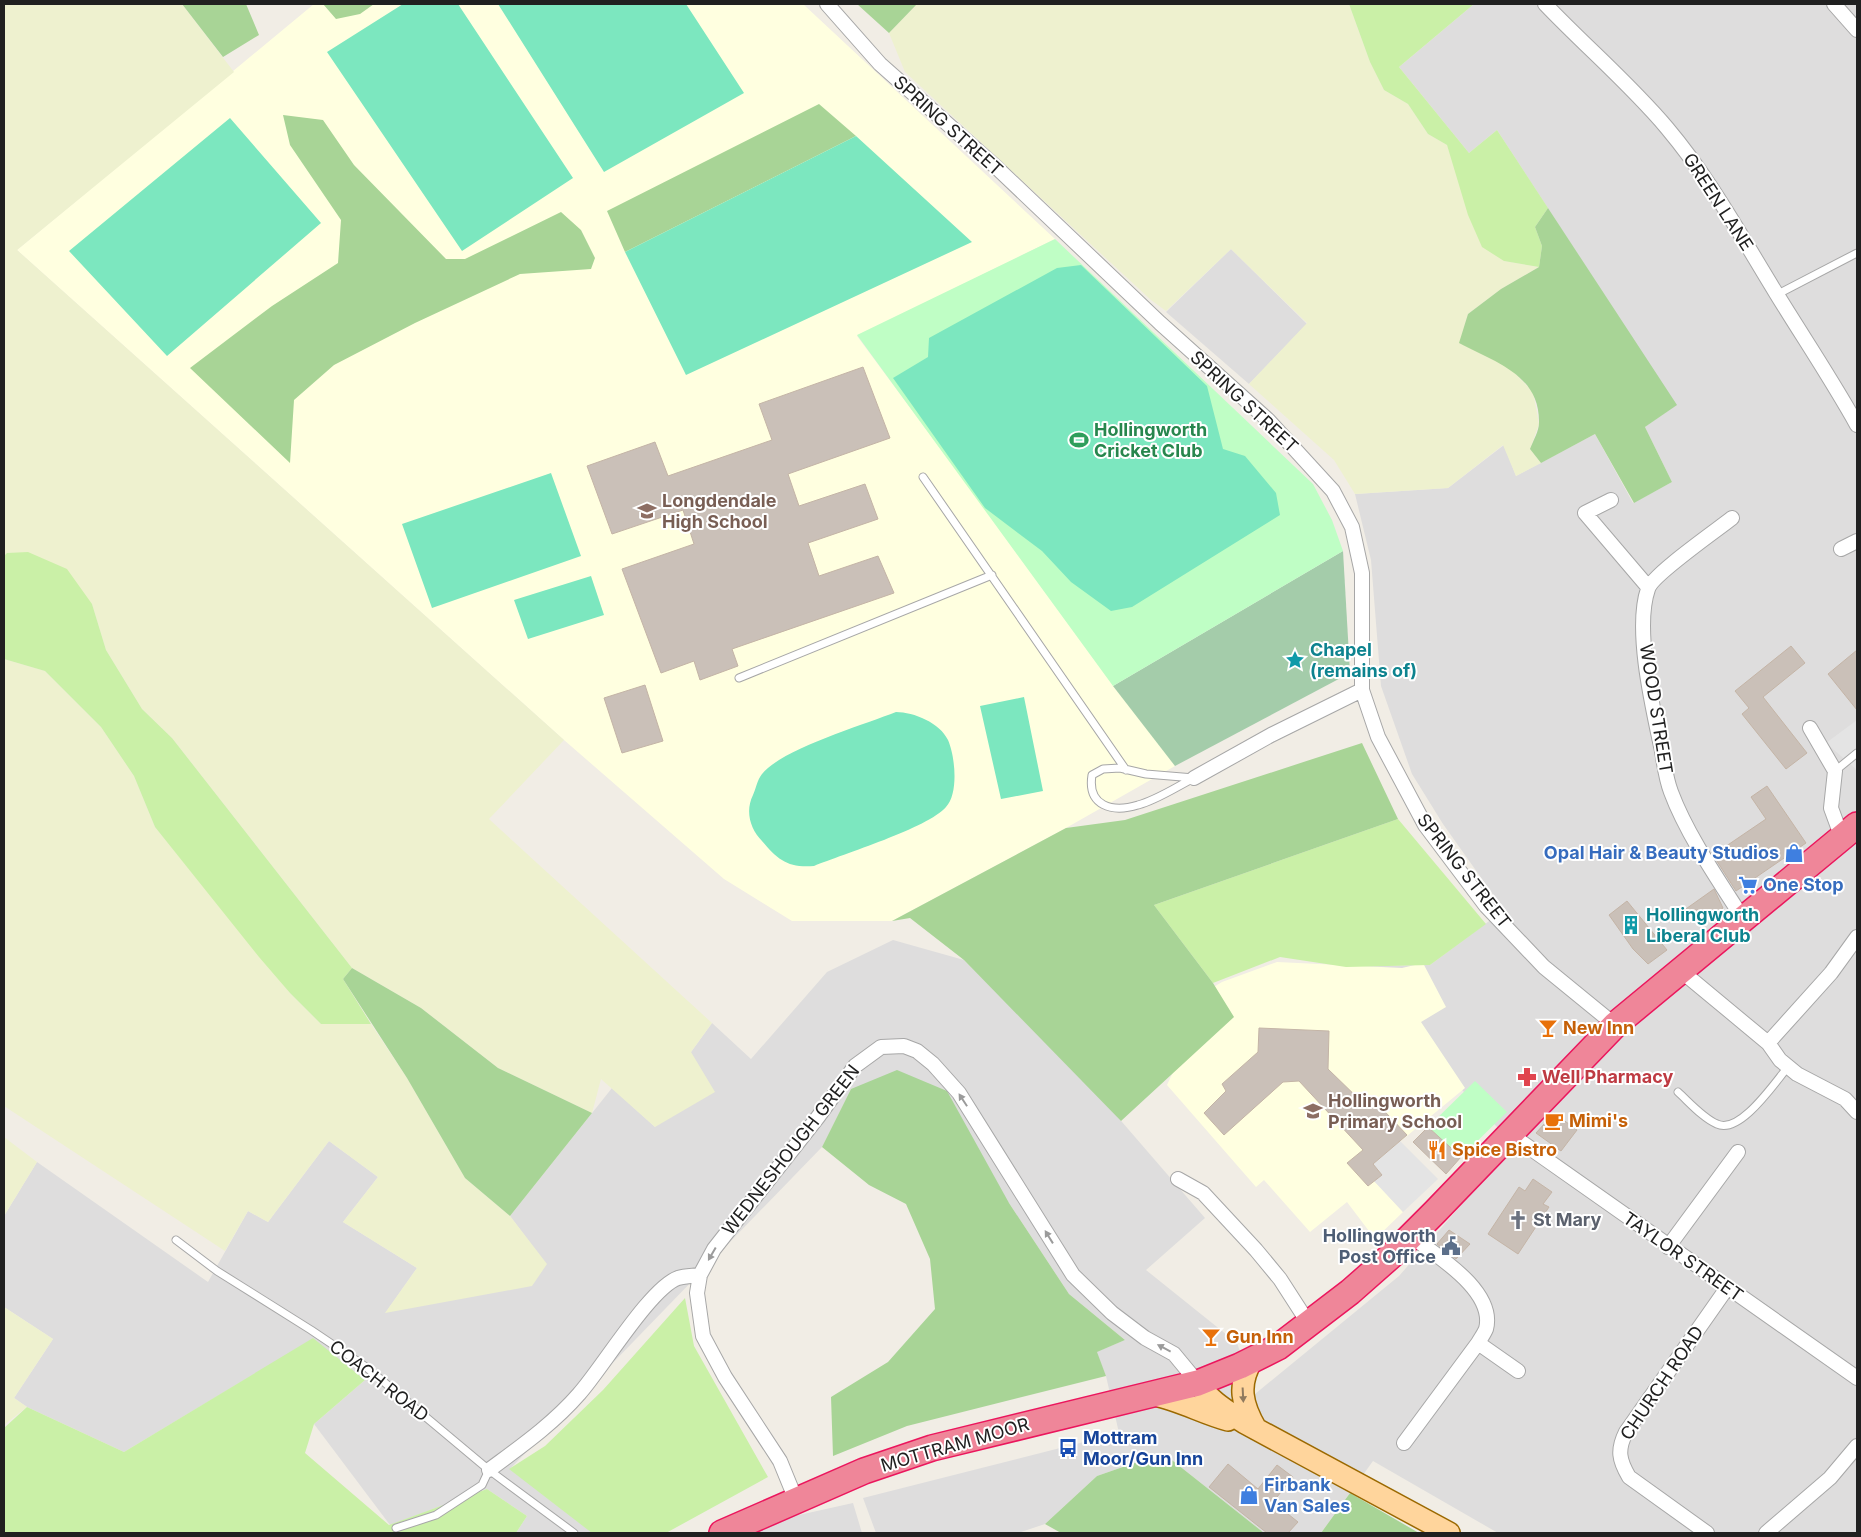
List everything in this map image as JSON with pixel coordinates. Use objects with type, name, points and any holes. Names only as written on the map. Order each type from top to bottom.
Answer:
[{"type":"highway","name":"MOTTRAM MOOR","points":[[722,1533],[864,1471],[932,1448],[1026,1423],[1154,1395],[1198,1383],[1278,1347],[1357,1286],[1411,1236],[1615,1025],[1849,832]]},
{"type":"main road","points":[[1251,1426],[1242,1394],[1244,1377],[1252,1360]]},
{"type":"main road","points":[[1198,1383],[1204,1393],[1218,1405],[1251,1426],[1449,1533]]},
{"type":"main road","points":[[1154,1395],[1188,1404],[1212,1416],[1251,1426]]},
{"type":"street","name":"SPRING STREET","points":[[827,4],[880,64],[996,167],[1146,310],[1268,420],[1333,491],[1352,526],[1362,572],[1362,690],[1378,737],[1425,825],[1486,906],[1538,960],[1615,1025]]},
{"type":"street","name":"GREEN LANE","points":[[1545,4],[1636,94],[1668,129],[1710,182],[1776,294],[1835,385],[1857,425]]},
{"type":"street","points":[[1834,4],[1856,27]]},
{"type":"street","points":[[1611,500],[1585,513],[1648,588],[1672,564],[1732,518]]},
{"type":"street","points":[[1841,549],[1857,541]]},
{"type":"street","name":"WOOD STREET","points":[[1648,588],[1644,615],[1644,649],[1655,718],[1670,791],[1701,852],[1744,920]]},
{"type":"street","points":[[1194,778],[1271,735],[1362,690]]},
{"type":"street","points":[[1810,728],[1835,771],[1831,808],[1849,832]]},
{"type":"street","points":[[1768,1043],[1832,974],[1857,937]]},
{"type":"street","points":[[1680,970],[1768,1043],[1780,1060],[1788,1067],[1845,1099],[1857,1112]]},
{"type":"street","name":"WEDNESHOUGH GREEN","points":[[796,1500],[780,1462],[725,1377],[703,1336],[697,1293],[700,1274],[714,1248],[818,1117],[855,1066],[881,1047],[904,1046],[917,1051],[933,1064],[959,1094],[1073,1275],[1112,1313],[1145,1338],[1174,1354],[1198,1383]]},
{"type":"street","name":"TAYLOR STREET","points":[[1510,1134],[1668,1247],[1857,1378]]},
{"type":"street","points":[[1668,1247],[1738,1152]]},
{"type":"street","points":[[1178,1179],[1203,1193],[1256,1250],[1280,1279],[1310,1324]]},
{"type":"street","points":[[1404,1442],[1478,1343],[1486,1329],[1485,1307],[1470,1282],[1411,1236]]},
{"type":"street","points":[[489,1470],[537,1434],[579,1394],[622,1336],[664,1288],[677,1278],[700,1274]]},
{"type":"street","name":"CHURCH ROAD","points":[[1707,1533],[1629,1477],[1621,1463],[1619,1447],[1626,1432],[1727,1288]]},
{"type":"street","points":[[1478,1343],[1518,1371]]},
{"type":"street","points":[[1766,1533],[1830,1478],[1857,1446]]},
{"type":"lane","points":[[1776,294],[1857,253]]},
{"type":"lane","points":[[923,477],[1126,770]]},
{"type":"lane","points":[[738,678],[992,575]]},
{"type":"lane","points":[[1835,771],[1857,753]]},
{"type":"lane","points":[[1103,769],[1194,778],[1137,805],[1110,807],[1096,801],[1090,787],[1092,775],[1103,769]]},
{"type":"lane","points":[[1678,1092],[1714,1123],[1731,1126],[1743,1119],[1788,1067]]},
{"type":"lane","name":"COACH ROAD","points":[[176,1240],[217,1271],[366,1367],[489,1470],[574,1533]]},
{"type":"lane","points":[[396,1528],[436,1515],[482,1485],[489,1470]]},
{"type":"shaded area","points":[[4,4],[182,4],[234,72],[17,250],[564,740],[489,819],[712,1023],[691,1052],[715,1092],[655,1127],[601,1079],[592,1113],[498,1068],[421,1008],[352,968],[172,738],[142,709],[106,650],[92,604],[4,556]]},
{"type":"shaded area","name":"Longdendale High School","points":[[314,4],[803,4],[1055,239],[857,336],[1175,766],[1066,828],[892,921],[792,921],[724,879],[564,740],[17,250]]},
{"type":"shaded area","points":[[917,4],[1349,4],[1370,62],[1384,90],[1408,104],[1428,134],[1447,145],[1455,168],[1504,261],[1539,267],[1501,289],[1468,314],[1460,342],[1508,366],[1533,392],[1539,424],[1530,449],[1541,463],[1516,476],[1503,445],[1448,488],[1355,494],[1334,460],[1249,384],[1307,323],[1231,249],[1166,311],[1151,300],[905,72],[889,33]]},
{"type":"shaded area","points":[[1474,4],[1857,4],[1857,1533],[1498,1533],[1373,1461],[1321,1533],[1264,1533],[1163,1453],[1097,1476],[1045,1524],[1018,1533],[876,1533],[863,1498],[1119,1433],[1106,1376],[1096,1352],[1125,1340],[1069,1294],[1009,1203],[851,1089],[822,1147],[510,1469],[596,1533],[516,1533],[527,1516],[487,1489],[390,1525],[314,1424],[365,1380],[313,1339],[124,1452],[27,1407],[14,1398],[53,1339],[4,1307],[4,1216],[37,1162],[208,1282],[248,1211],[268,1222],[329,1141],[378,1177],[343,1222],[417,1268],[386,1312],[546,1264],[510,1216],[612,1088],[655,1127],[691,1052],[712,1023],[751,1059],[827,972],[893,940],[964,960],[1116,1115],[1205,1218],[1146,1270],[1237,1343],[1255,1394],[1399,1276],[1514,1145],[1346,967],[1430,965],[1504,910],[1443,824],[1412,774],[1381,686],[1371,560],[1355,494],[1448,488],[1504,445],[1516,476],[1595,434],[1633,503],[1672,482],[1645,427],[1676,405],[1497,130],[1469,153],[1399,67]]},
{"type":"shaded area","points":[[1231,249],[1307,324],[1249,384],[1166,312]]},
{"type":"shaded area","points":[[1343,551],[1350,673],[1175,766],[1113,686]]},
{"type":"shaded area","points":[[4,659],[45,671],[101,727],[134,776],[155,827],[290,993],[321,1024],[371,1024],[407,1078],[465,1178],[510,1216],[547,1264],[532,1286],[385,1313],[417,1268],[343,1222],[378,1177],[329,1141],[268,1222],[248,1211],[225,1251],[4,1106]]},
{"type":"shaded area","points":[[1857,720],[1857,770],[1826,743]]},
{"type":"shaded area","name":"Hollingworth Primary School","points":[[1277,962],[1402,968],[1423,963],[1446,1007],[1421,1022],[1465,1088],[1373,1164],[1382,1175],[1374,1181],[1403,1212],[1375,1239],[1347,1202],[1310,1232],[1264,1180],[1256,1187],[1167,1085],[1212,988],[1222,982]]},
{"type":"shaded area","points":[[4,1137],[37,1162],[4,1216]]},
{"type":"shaded area","points":[[1400,1141],[1438,1179],[1403,1212],[1374,1181],[1373,1164]]},
{"type":"shaded area","points":[[4,1307],[53,1339],[14,1398],[27,1407],[4,1425]]},
{"type":"shaded area","points":[[853,1503],[862,1533],[747,1533],[772,1521]]},
{"type":"green space","points":[[182,4],[246,4],[259,35],[223,57]]},
{"type":"green space","points":[[323,4],[374,4],[360,14],[336,19]]},
{"type":"green space","points":[[403,4],[458,4],[573,178],[462,251],[327,52]]},
{"type":"green space","points":[[498,4],[686,4],[744,93],[604,172]]},
{"type":"green space","points":[[857,4],[917,4],[889,33]]},
{"type":"green space","points":[[1349,4],[1474,4],[1399,67],[1469,153],[1497,130],[1548,208],[1535,227],[1542,246],[1539,267],[1504,261],[1482,247],[1468,215],[1447,145],[1428,134],[1408,104],[1384,90],[1370,62]]},
{"type":"green space","points":[[819,104],[856,136],[625,252],[607,211]]},
{"type":"green space","points":[[283,115],[323,120],[354,165],[446,259],[465,259],[561,212],[581,230],[595,258],[591,269],[520,274],[415,323],[334,365],[294,400],[290,463],[190,368],[272,306],[338,263],[341,220],[290,145]]},
{"type":"green space","points":[[230,118],[321,223],[167,356],[69,251]]},
{"type":"green space","points":[[856,136],[972,242],[686,375],[625,252]]},
{"type":"green space","points":[[1548,208],[1677,405],[1645,427],[1672,482],[1634,503],[1595,434],[1541,463],[1530,449],[1539,426],[1537,406],[1532,392],[1512,372],[1459,343],[1468,314],[1501,289],[1539,267],[1542,246],[1535,227]]},
{"type":"green space","name":"Hollingworth Cricket Club","points":[[1055,239],[1313,484],[1332,520],[1343,551],[1113,686],[857,335]]},
{"type":"green space","name":"Hollingworth Cricket Club","points":[[1081,265],[1207,386],[1223,449],[1245,456],[1276,493],[1280,515],[1132,607],[1111,611],[1071,582],[1042,551],[985,508],[893,378],[928,357],[929,338],[1057,268]]},
{"type":"green space","points":[[551,473],[581,556],[432,608],[402,524]]},
{"type":"green space","points":[[28,552],[67,569],[92,604],[106,650],[142,709],[172,738],[352,968],[343,979],[371,1024],[321,1024],[290,993],[259,957],[155,827],[134,776],[101,727],[45,671],[4,659],[4,556],[7,553]]},
{"type":"green space","points":[[591,576],[604,615],[528,639],[514,600]]},
{"type":"green space","points":[[1024,697],[1043,791],[1001,799],[980,706]]},
{"type":"green space","points":[[896,712],[911,714],[926,720],[939,728],[948,740],[954,765],[954,784],[953,793],[946,807],[936,815],[904,832],[814,866],[797,866],[779,858],[754,831],[750,820],[749,807],[762,774],[772,765],[804,747]]},
{"type":"green space","points":[[1362,743],[1398,819],[1154,905],[1213,983],[1234,1017],[1121,1121],[964,960],[910,918],[892,921],[1066,828],[1125,820]]},
{"type":"green space","points":[[1398,819],[1486,924],[1430,965],[1346,967],[1280,957],[1213,983],[1154,905]]},
{"type":"green space","points":[[352,968],[421,1008],[498,1068],[592,1113],[510,1216],[465,1178],[407,1078],[343,979]]},
{"type":"green space","points":[[897,1070],[947,1091],[1009,1203],[1069,1294],[1125,1340],[1097,1352],[1106,1376],[907,1426],[833,1456],[831,1397],[888,1362],[935,1309],[930,1259],[906,1204],[869,1185],[822,1147],[851,1089]]},
{"type":"green space","points":[[1475,1081],[1507,1112],[1461,1157],[1428,1127]]},
{"type":"green space","points":[[685,1298],[694,1346],[768,1477],[666,1533],[592,1533],[509,1469],[545,1446],[603,1390]]},
{"type":"green space","points":[[313,1338],[365,1380],[314,1424],[305,1453],[389,1525],[487,1489],[527,1516],[516,1533],[4,1533],[4,1428],[27,1407],[124,1452]]},
{"type":"green space","points":[[1163,1453],[1264,1533],[1061,1533],[1045,1524],[1097,1476]]},
{"type":"green space","points":[[1350,1493],[1419,1533],[1321,1533]]},
{"type":"building","points":[[863,367],[890,438],[788,474],[799,506],[865,484],[878,519],[808,543],[819,576],[878,556],[894,593],[732,649],[738,666],[700,680],[694,661],[661,673],[622,569],[694,544],[683,510],[612,534],[587,466],[655,442],[668,476],[772,440],[759,404]]},
{"type":"building","points":[[1791,646],[1805,663],[1763,697],[1807,753],[1786,769],[1742,714],[1749,708],[1735,691]]},
{"type":"building","points":[[1857,650],[1857,710],[1828,674]]},
{"type":"building","points":[[645,685],[663,741],[622,753],[604,698]]},
{"type":"building","points":[[1767,786],[1806,843],[1736,891],[1713,855],[1766,819],[1751,797]]},
{"type":"building","points":[[1714,889],[1723,908],[1702,923],[1697,915],[1689,920],[1683,911]]},
{"type":"building","name":"Hollingworth Liberal Club","points":[[1627,901],[1667,950],[1648,964],[1633,949],[1609,915]]},
{"type":"building","points":[[1259,1028],[1329,1031],[1328,1069],[1364,1104],[1372,1098],[1407,1135],[1373,1164],[1382,1175],[1368,1186],[1347,1163],[1363,1150],[1299,1081],[1283,1082],[1224,1135],[1204,1113],[1226,1091],[1222,1084],[1258,1052]]},
{"type":"building","points":[[1554,1113],[1577,1130],[1561,1151],[1536,1133]]},
{"type":"building","name":"Spice Bistro","points":[[1428,1127],[1461,1157],[1446,1174],[1413,1142]]},
{"type":"building","name":"St Mary","points":[[1533,1179],[1552,1192],[1543,1204],[1549,1207],[1518,1254],[1488,1234],[1519,1187],[1525,1191]]},
{"type":"building","points":[[1449,1230],[1470,1244],[1456,1259],[1437,1244]]},
{"type":"building","name":"Firbank Van Sales","points":[[1228,1464],[1258,1489],[1277,1465],[1293,1477],[1273,1502],[1298,1522],[1288,1533],[1267,1533],[1209,1487]]},
{"type":"place","name":"Hollingworth Cricket Club","points":[[1079,440]]},
{"type":"place","name":"Longdendale High School","points":[[647,511]]},
{"type":"place","name":"Chapel (remains of)","points":[[1295,660]]},
{"type":"place","name":"Opal Hair & Beauty Studios","points":[[1794,853]]},
{"type":"place","name":"One Stop","points":[[1748,885]]},
{"type":"place","name":"Hollingworth Liberal Club","points":[[1631,925]]},
{"type":"place","name":"New Inn","points":[[1548,1028]]},
{"type":"place","name":"Well Pharmacy","points":[[1527,1077]]},
{"type":"place","name":"Hollingworth Primary School","points":[[1313,1111]]},
{"type":"place","name":"Mimi's","points":[[1554,1121]]},
{"type":"place","name":"Spice Bistro","points":[[1437,1150]]},
{"type":"place","name":"St Mary","points":[[1518,1220]]},
{"type":"place","name":"Hollingworth Post Office","points":[[1451,1246]]},
{"type":"place","name":"Gun Inn","points":[[1211,1337]]},
{"type":"place","name":"Mottram Moor/Gun Inn","points":[[1068,1448]]},
{"type":"place","name":"Firbank Van Sales","points":[[1249,1495]]}]
